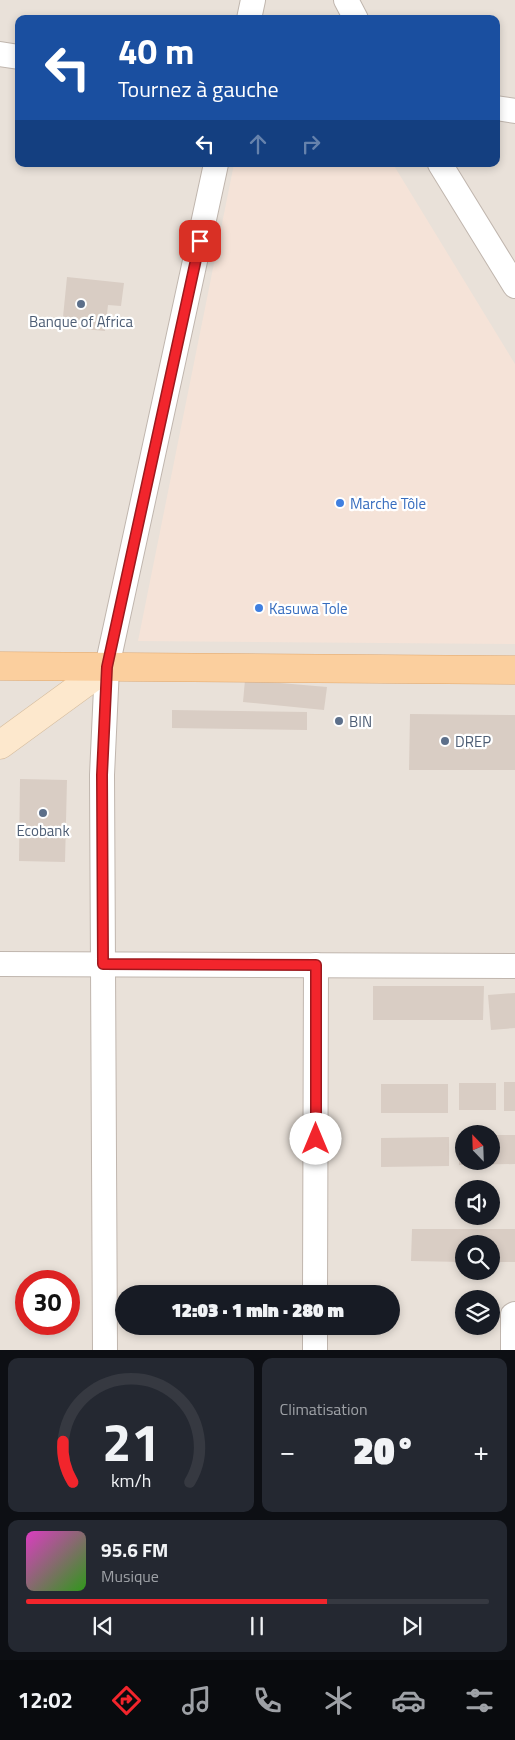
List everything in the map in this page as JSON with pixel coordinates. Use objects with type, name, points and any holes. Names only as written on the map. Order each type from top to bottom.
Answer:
[{"type":"main road","points":[[0,666],[515,670]]},
{"type":"street","points":[[250,15],[253,0]]},
{"type":"street","points":[[346,0],[354,15]]},
{"type":"street","points":[[0,54],[15,56]]},
{"type":"street","points":[[500,109],[515,111]]},
{"type":"street","points":[[105,1350],[102,775],[107,667],[215,167]]},
{"type":"street","points":[[442,167],[515,286]]},
{"type":"street","points":[[0,745],[107,667]]},
{"type":"street","points":[[0,964],[515,966]]},
{"type":"street","points":[[315,1285],[316,965]]},
{"type":"street","points":[[513,1350],[513,1315],[515,1314]]},
{"type":"street","points":[[315,1335],[315,1350]]},
{"type":"shaded area","points":[[0,0],[515,0],[515,1350],[0,1350]]},
{"type":"shaded area","name":"Marche Tôle","points":[[233,167],[395,167],[515,364],[515,644],[138,641]]},
{"type":"building","points":[[67,277],[124,283],[121,306],[108,305],[105,331],[62,327]]},
{"type":"building","points":[[245,680],[327,687],[324,710],[243,702]]},
{"type":"building","points":[[172,710],[307,712],[307,730],[172,728]]},
{"type":"building","points":[[410,714],[515,715],[515,770],[409,770]]},
{"type":"building","points":[[20,779],[67,780],[65,862],[19,861]]},
{"type":"building","points":[[373,986],[484,986],[483,1020],[373,1020]]},
{"type":"building","points":[[515,993],[515,1028],[491,1030],[488,995]]},
{"type":"building","points":[[504,1082],[515,1082],[515,1111],[504,1111]]},
{"type":"building","points":[[459,1083],[496,1083],[496,1110],[459,1110]]},
{"type":"building","points":[[381,1084],[448,1084],[448,1113],[381,1113]]},
{"type":"building","points":[[500,1135],[515,1135],[515,1164],[500,1164]]},
{"type":"building","points":[[449,1137],[449,1166],[381,1167],[381,1138]]},
{"type":"building","points":[[412,1229],[515,1229],[515,1262],[500,1262],[500,1235],[455,1235],[455,1262],[411,1261]]},
{"type":"place","name":"Banque of Africa","points":[[81,304]]},
{"type":"place","name":"Marche Tôle","points":[[340,503]]},
{"type":"place","name":"Kasuwa Tole","points":[[259,608]]},
{"type":"place","name":"BIN","points":[[339,721]]},
{"type":"place","name":"DREP","points":[[445,741]]},
{"type":"place","name":"Ecobank","points":[[43,813]]},
{"type":"route","points":[[200,241],[107,667],[102,775],[103,964],[316,965],[316,1139]]}]
